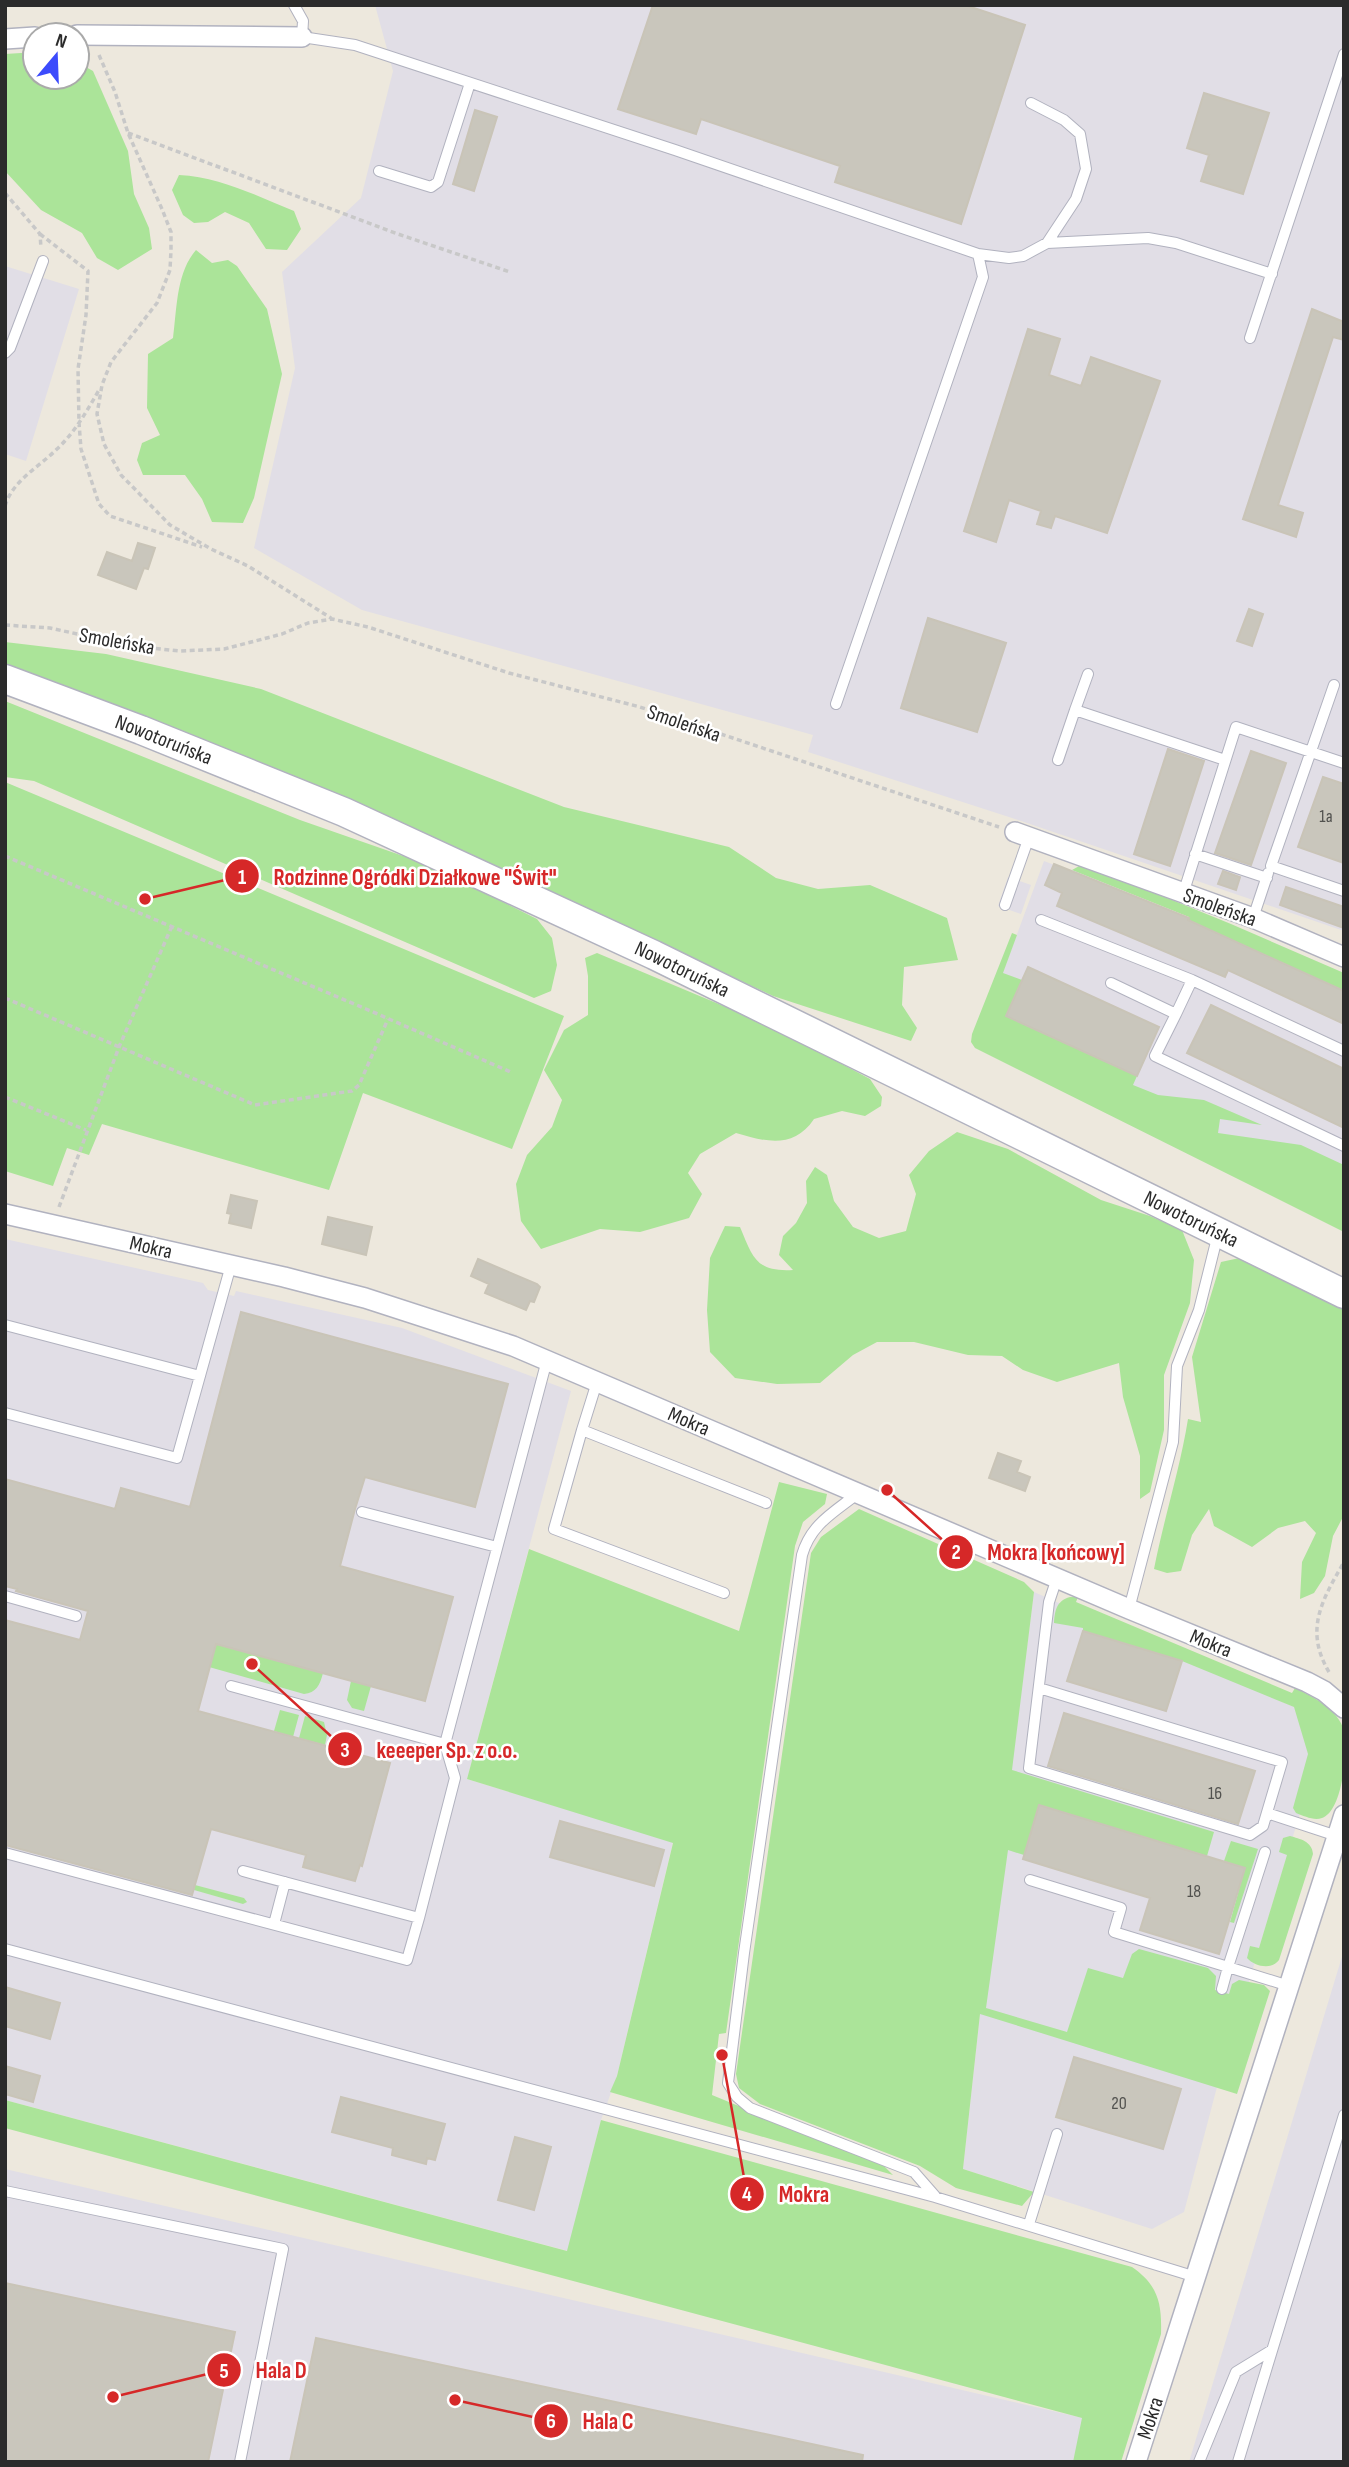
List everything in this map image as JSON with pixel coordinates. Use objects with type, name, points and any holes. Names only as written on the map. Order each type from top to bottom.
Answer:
[{"type":"main road","name":"Nowotoruńska","points":[[5,679],[141,730],[356,818],[654,955],[1344,1294]]},
{"type":"street","points":[[91,35],[302,37]]},
{"type":"street","name":"Smoleńska","points":[[1022,835],[1107,863],[1182,894],[1253,918],[1344,957]]},
{"type":"street","name":"Mokra","points":[[5,1214],[231,1265],[402,1308],[547,1360],[1129,1609],[1307,1682],[1342,1705]]},
{"type":"street","name":"Mokra","points":[[1136,2462],[1344,1815]]},
{"type":"lane","points":[[294,5],[303,21],[302,37],[355,45],[675,150],[978,254],[1016,257],[1047,243],[1148,238],[1176,243],[1272,274]]},
{"type":"lane","points":[[1250,338],[1344,54]]},
{"type":"lane","points":[[379,171],[431,187],[438,182],[470,83]]},
{"type":"lane","points":[[1031,103],[1064,120],[1080,134],[1086,169],[1076,199],[1047,243]]},
{"type":"lane","points":[[836,704],[983,277],[978,254]]},
{"type":"lane","points":[[5,353],[10,348],[43,261]]},
{"type":"lane","points":[[1058,760],[1088,674]]},
{"type":"lane","points":[[1253,918],[1334,685]]},
{"type":"lane","points":[[1075,710],[1225,760]]},
{"type":"lane","points":[[1182,894],[1236,727],[1344,763]]},
{"type":"lane","points":[[1005,905],[1022,835]]},
{"type":"lane","points":[[1195,854],[1267,878]]},
{"type":"lane","points":[[1271,866],[1344,891]]},
{"type":"lane","points":[[1041,920],[1192,980],[1344,1051]]},
{"type":"lane","points":[[1192,980],[1155,1056],[1344,1146]]},
{"type":"lane","points":[[1111,983],[1176,1014]]},
{"type":"lane","points":[[1129,1609],[1174,1442],[1177,1366],[1199,1310],[1219,1233]]},
{"type":"lane","points":[[5,1413],[177,1458],[231,1265]]},
{"type":"lane","points":[[5,1325],[200,1376]]},
{"type":"lane","points":[[5,1853],[407,1960],[455,1778],[445,1744],[547,1360]]},
{"type":"lane","points":[[597,1382],[554,1529],[724,1592]]},
{"type":"lane","points":[[582,1430],[766,1503]]},
{"type":"lane","points":[[858,1493],[816,1527],[805,1543],[802,1555],[744,1953],[728,2083],[737,2097],[750,2108],[914,2172],[935,2197]]},
{"type":"lane","points":[[362,1512],[497,1547]]},
{"type":"lane","points":[[1039,1688],[1282,1762],[1263,1826],[1250,1835],[1029,1768],[1049,1602],[1057,1578]]},
{"type":"lane","points":[[5,1596],[76,1616]]},
{"type":"lane","points":[[231,1686],[445,1744]]},
{"type":"lane","points":[[1267,1813],[1337,1836]]},
{"type":"lane","points":[[1222,1989],[1265,1852]]},
{"type":"lane","points":[[243,1871],[418,1918]]},
{"type":"lane","points":[[1030,1880],[1121,1908],[1114,1932],[1289,1986]]},
{"type":"lane","points":[[274,1924],[285,1882]]},
{"type":"lane","points":[[5,1949],[935,2197],[1197,2277]]},
{"type":"lane","points":[[1238,2462],[1344,2115]]},
{"type":"lane","points":[[1029,2224],[1058,2134]]},
{"type":"lane","points":[[5,2191],[283,2249],[240,2462]]},
{"type":"lane","points":[[1199,2462],[1236,2372],[1272,2350]]},
{"type":"path","points":[[5,506],[13,488],[58,448],[79,423],[102,385],[111,362],[158,303],[170,270],[170,232],[128,133],[103,60],[91,46]]},
{"type":"path","points":[[128,133],[398,234],[510,272]]},
{"type":"path","points":[[5,193],[40,234],[88,271],[86,316],[78,369],[79,423],[81,449],[99,504],[110,516],[211,550],[248,566],[332,619]]},
{"type":"path","points":[[40,234],[43,261]]},
{"type":"path","points":[[102,385],[97,414],[100,433],[110,459],[121,475],[170,525],[211,550]]},
{"type":"path","name":"Smoleńska","points":[[5,625],[50,628],[132,646],[179,651],[224,649],[282,634],[308,623],[332,619],[368,627],[509,673],[640,707],[1022,835]]},
{"type":"path","points":[[5,863],[7,857],[513,1073]]},
{"type":"path","points":[[52,1225],[119,1047],[172,926]]},
{"type":"path","points":[[5,998],[255,1105],[352,1091],[359,1085],[388,1019]]},
{"type":"path","points":[[5,1097],[86,1130]]},
{"type":"path","points":[[1342,1705],[1338,1687],[1316,1642],[1318,1614],[1344,1562]]},
{"type":"shaded area","points":[[375,5],[1344,5],[1344,931],[808,752],[813,735],[362,610],[254,548],[295,368],[282,272],[361,198],[393,71]]},
{"type":"shaded area","points":[[5,266],[79,289],[26,461],[5,454]]},
{"type":"shaded area","points":[[1044,861],[1189,918],[1344,991],[1344,1225],[978,1040]]},
{"type":"shaded area","points":[[1008,877],[1031,885],[1021,914],[998,906]]},
{"type":"shaded area","points":[[5,1239],[203,1283],[208,1290],[234,1296],[236,1291],[402,1328],[571,1391],[467,1779],[673,1842],[617,2076],[601,2120],[568,2251],[5,2100]]},
{"type":"shaded area","points":[[1034,1592],[1294,1707],[1317,1757],[1217,2087],[1184,2212],[1152,2229],[963,2169]]},
{"type":"shaded area","points":[[1344,1950],[1344,2462],[1189,2462]]},
{"type":"shaded area","points":[[5,2169],[1083,2418],[1074,2462],[5,2462]]},
{"type":"green space","points":[[21,53],[21,91],[91,91],[91,70],[93,71],[128,151],[134,194],[149,228],[152,249],[118,270],[97,258],[82,233],[41,210],[5,171],[5,54]]},
{"type":"green space","points":[[179,175],[224,183],[294,211],[301,229],[287,250],[266,249],[249,223],[225,212],[208,222],[194,223],[183,215],[172,190]]},
{"type":"green space","points":[[196,250],[212,263],[228,260],[237,266],[267,309],[282,374],[254,498],[243,523],[212,522],[202,499],[185,475],[143,475],[137,460],[142,443],[160,435],[147,408],[148,354],[173,338],[181,280],[189,259]]},
{"type":"green space","points":[[5,642],[106,654],[261,689],[564,807],[729,847],[776,878],[818,889],[870,885],[947,918],[958,960],[904,967],[902,1005],[917,1028],[911,1041],[773,996],[359,803],[5,665]]},
{"type":"green space","points":[[5,701],[300,820],[429,865],[537,919],[552,938],[557,965],[551,991],[534,998],[34,781],[5,777]]},
{"type":"green space","points":[[5,782],[564,1016],[512,1149],[363,1093],[329,1190],[102,1124],[89,1155],[67,1148],[53,1186],[5,1171]]},
{"type":"green space","points":[[1081,865],[1231,924],[1344,973],[1344,991],[1188,920],[1189,917],[1072,870]]},
{"type":"green space","points":[[1012,933],[1017,935],[1003,973],[1022,980],[1006,1016],[1137,1076],[1133,1085],[1158,1095],[1204,1100],[1262,1125],[1220,1119],[1218,1133],[1301,1145],[1344,1165],[1344,1232],[975,1048],[971,1042],[972,1034]]},
{"type":"green space","points":[[597,953],[769,1025],[870,1079],[882,1097],[881,1106],[865,1116],[842,1111],[814,1119],[798,1135],[779,1141],[736,1133],[700,1154],[688,1173],[702,1194],[689,1218],[640,1232],[600,1229],[541,1249],[521,1221],[516,1184],[527,1155],[552,1127],[562,1100],[544,1070],[564,1030],[588,1015],[585,958]]},
{"type":"green space","points":[[957,1132],[1008,1149],[1101,1200],[1182,1230],[1194,1260],[1190,1303],[1164,1375],[1164,1430],[1150,1492],[1140,1499],[1140,1456],[1123,1397],[1119,1363],[1057,1382],[1023,1370],[1002,1356],[968,1355],[914,1342],[877,1342],[853,1355],[820,1383],[777,1384],[735,1378],[710,1352],[707,1310],[710,1258],[725,1226],[740,1227],[753,1255],[763,1265],[793,1270],[779,1255],[783,1236],[796,1223],[807,1203],[806,1181],[815,1167],[827,1175],[834,1201],[853,1227],[879,1238],[906,1231],[916,1194],[909,1175],[929,1151]]},
{"type":"green space","points":[[1244,1257],[1344,1310],[1344,1515],[1333,1536],[1325,1576],[1314,1593],[1300,1599],[1302,1562],[1316,1533],[1305,1521],[1278,1528],[1252,1547],[1214,1526],[1209,1509],[1192,1535],[1181,1571],[1167,1573],[1154,1569],[1188,1419],[1201,1422],[1192,1357],[1221,1262]]},
{"type":"green space","points":[[779,1482],[827,1494],[825,1504],[803,1522],[795,1546],[726,2033],[719,2034],[712,2095],[884,2166],[893,2175],[610,2092],[617,2076],[673,1843],[467,1779],[529,1549],[739,1631]]},
{"type":"green space","points":[[859,1509],[1024,1582],[1034,1592],[1012,1770],[1214,1832],[1207,1856],[1039,1805],[1024,1855],[1008,1850],[986,2008],[1067,2032],[1088,1968],[1123,1978],[1132,1954],[1139,1949],[1208,1968],[1216,1976],[1215,1990],[1229,1994],[1232,1984],[1239,1980],[1264,1985],[1270,1991],[1237,2094],[980,2014],[963,2169],[1034,2192],[1022,2206],[956,2188],[920,2166],[760,2104],[739,2088],[736,2074],[811,1553],[821,1537]]},
{"type":"green space","points":[[1070,1597],[1078,1597],[1076,1602],[1292,1693],[1295,1688],[1331,1710],[1344,1731],[1345,1751],[1339,1792],[1329,1813],[1322,1818],[1312,1819],[1296,1813],[1293,1808],[1308,1754],[1294,1707],[1182,1661],[1083,1631],[1083,1628],[1054,1623],[1059,1604]]},
{"type":"green space","points":[[216,1644],[323,1673],[322,1677],[314,1690],[304,1694],[209,1667]]},
{"type":"green space","points":[[351,1681],[371,1686],[364,1711],[352,1708],[347,1700]]},
{"type":"green space","points":[[280,1710],[299,1715],[293,1737],[274,1731]]},
{"type":"green space","points":[[305,1716],[324,1722],[327,1735],[325,1745],[299,1738]]},
{"type":"green space","points":[[1290,1836],[1308,1843],[1313,1854],[1279,1960],[1268,1966],[1259,1965],[1247,1958],[1250,1946],[1259,1948],[1287,1855],[1279,1852],[1283,1838]]},
{"type":"green space","points":[[1231,1841],[1258,1849],[1234,1923],[1230,1922],[1245,1868],[1224,1861]]},
{"type":"green space","points":[[195,1885],[244,1898],[247,1902],[243,1904],[194,1890]]},
{"type":"green space","points":[[5,2100],[567,2251],[601,2120],[1132,2267],[1148,2281],[1157,2296],[1161,2313],[1161,2334],[1121,2462],[1073,2462],[1082,2418],[5,2128]]},
{"type":"building","points":[[653,5],[965,5],[1025,25],[961,224],[835,182],[840,166],[701,119],[696,134],[618,109]]},
{"type":"building","points":[[1204,93],[1269,113],[1243,194],[1201,181],[1209,155],[1187,148]]},
{"type":"building","points":[[475,110],[497,117],[474,191],[453,184]]},
{"type":"building","points":[[1312,309],[1344,322],[1344,340],[1333,337],[1278,505],[1303,513],[1296,537],[1243,519]]},
{"type":"building","points":[[1028,329],[1060,339],[1049,375],[1081,386],[1091,357],[1160,381],[1107,533],[1055,516],[1051,528],[1037,524],[1041,511],[1009,500],[996,542],[964,531]]},
{"type":"building","points":[[138,543],[155,548],[148,569],[144,568],[136,589],[98,575],[107,552],[132,561]]},
{"type":"building","points":[[1249,609],[1263,614],[1252,646],[1237,641]]},
{"type":"building","points":[[928,618],[1006,643],[977,732],[901,708]]},
{"type":"building","points":[[1168,749],[1204,761],[1170,866],[1134,854]]},
{"type":"building","points":[[1251,751],[1286,763],[1251,865],[1215,853]]},
{"type":"building","points":[[1323,777],[1344,784],[1344,863],[1298,847]]},
{"type":"building","points":[[1054,864],[1189,918],[1188,920],[1344,991],[1344,1024],[1228,970],[1225,977],[1057,906],[1062,893],[1045,885]]},
{"type":"building","points":[[1223,871],[1240,877],[1236,890],[1218,884]]},
{"type":"building","points":[[1286,887],[1344,907],[1344,928],[1280,905]]},
{"type":"building","points":[[1028,967],[1159,1027],[1137,1076],[1006,1016]]},
{"type":"building","points":[[1211,1005],[1344,1069],[1344,1128],[1187,1053]]},
{"type":"building","points":[[231,1195],[257,1201],[251,1228],[229,1223],[231,1214],[227,1213]]},
{"type":"building","points":[[328,1217],[372,1227],[366,1255],[322,1244]]},
{"type":"building","points":[[478,1259],[537,1284],[540,1287],[534,1302],[530,1301],[526,1310],[485,1293],[489,1284],[471,1276]]},
{"type":"building","points":[[241,1312],[508,1384],[475,1507],[365,1477],[340,1566],[453,1597],[425,1701],[216,1644],[198,1711],[390,1763],[362,1866],[360,1865],[355,1881],[303,1867],[306,1855],[211,1829],[192,1895],[5,1845],[5,1620],[80,1640],[88,1611],[5,1586],[5,1479],[115,1509],[121,1488],[190,1507]]},
{"type":"building","points":[[998,1453],[1021,1461],[1017,1472],[1030,1477],[1025,1491],[989,1478]]},
{"type":"building","points":[[1083,1631],[1182,1661],[1166,1711],[1067,1681]]},
{"type":"building","points":[[1064,1713],[1255,1771],[1238,1824],[1048,1766]]},
{"type":"building","points":[[1039,1805],[1245,1868],[1219,1954],[1140,1930],[1150,1898],[1023,1859]]},
{"type":"building","points":[[560,1821],[664,1850],[654,1886],[550,1857]]},
{"type":"building","points":[[5,1987],[60,2003],[50,2039],[5,2026]]},
{"type":"building","points":[[1074,2057],[1181,2089],[1163,2149],[1056,2117]]},
{"type":"building","points":[[5,2066],[40,2076],[33,2102],[5,2094]]},
{"type":"building","points":[[341,2097],[445,2124],[435,2160],[427,2158],[426,2164],[392,2155],[393,2148],[332,2132]]},
{"type":"building","points":[[515,2137],[551,2147],[534,2210],[498,2200]]},
{"type":"building","points":[[5,2283],[235,2332],[208,2462],[5,2462]]},
{"type":"building","points":[[316,2338],[863,2455],[862,2462],[290,2462]]},
{"type":"place","name":"Rodzinne Ogródki Działkowe \"Świt\"","points":[[145,899]]},
{"type":"place","name":"Mokra [końcowy]","points":[[887,1490]]},
{"type":"place","name":"keeeper Sp. z o.o.","points":[[252,1664]]},
{"type":"place","name":"Mokra","points":[[722,2055]]},
{"type":"place","name":"Hala D","points":[[113,2397]]},
{"type":"place","name":"Hala C","points":[[455,2400]]}]
